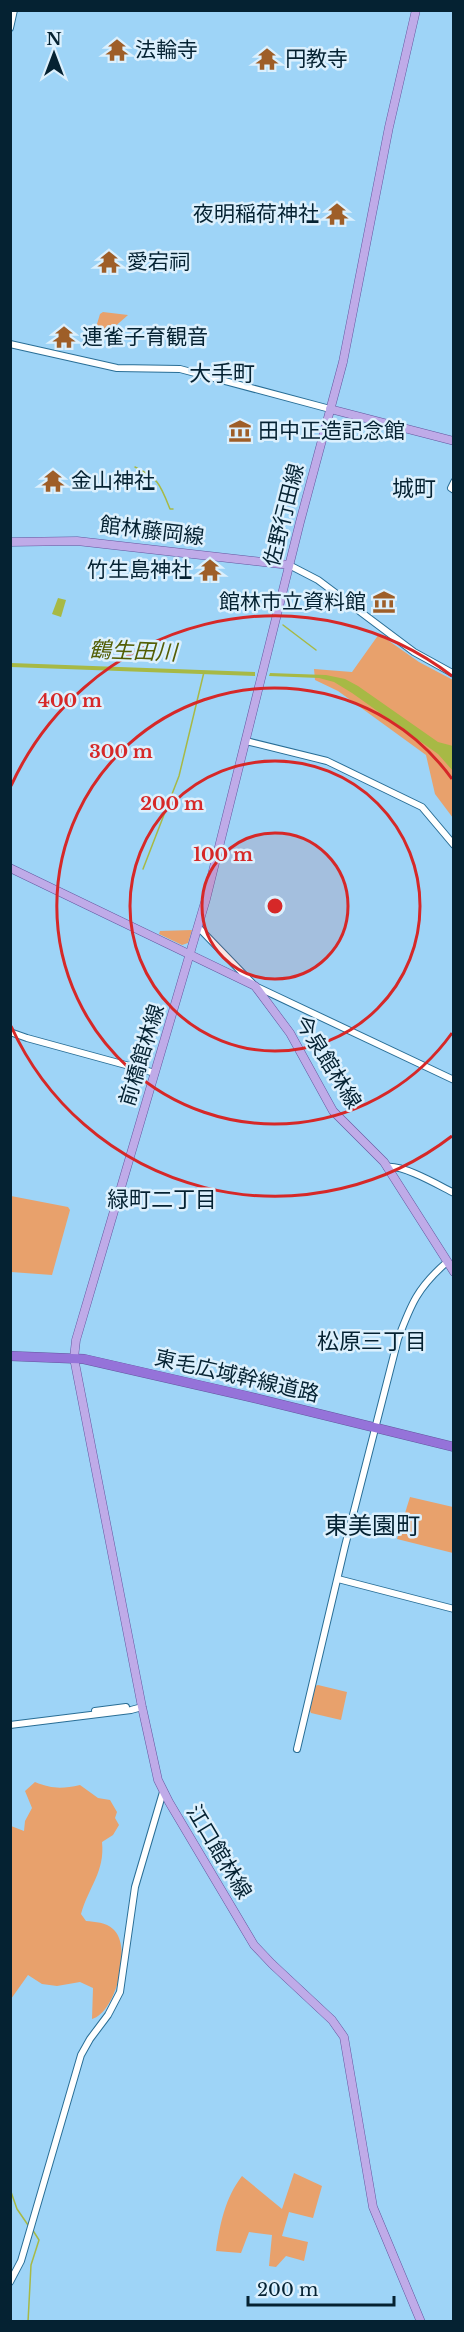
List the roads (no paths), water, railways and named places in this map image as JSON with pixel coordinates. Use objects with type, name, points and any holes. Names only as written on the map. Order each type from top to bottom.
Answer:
[{"type":"highway","name":"東毛広域幹線道路","points":[[10,1351],[74,1356],[244,1389],[453,1447]]},
{"type":"highway","name":"東毛広域幹線道路","points":[[10,1356],[74,1356]]},
{"type":"highway","name":"東毛広域幹線道路","points":[[376,1425],[453,1441]]},
{"type":"main road","name":"佐野行田線","points":[[191,956],[289,566],[344,362],[389,128],[416,10]]},
{"type":"main road","points":[[330,409],[453,441]]},
{"type":"main road","name":"館林藤岡線","points":[[10,542],[78,541],[289,566]]},
{"type":"main road","points":[[10,867],[191,956]]},
{"type":"main road","name":"今泉館林線","points":[[191,956],[255,986],[290,1033],[333,1111],[387,1167],[453,1272]]},
{"type":"main road","name":"前橋館林線","points":[[74,1356],[76,1340],[191,956]]},
{"type":"main road","name":"江口館林線","points":[[74,1356],[142,1707],[156,1772],[163,1792],[254,1945],[332,2020],[344,2037],[373,2207],[421,2322]]},
{"type":"street","points":[[10,28],[14,10]]},
{"type":"street","points":[[10,344],[117,368],[180,369],[330,409]]},
{"type":"street","points":[[453,482],[451,488],[453,490]]},
{"type":"street","points":[[289,566],[318,580],[414,652],[453,674]]},
{"type":"street","points":[[246,741],[327,761],[422,807],[453,845]]},
{"type":"street","points":[[199,928],[255,986],[453,1080]]},
{"type":"street","points":[[10,1032],[155,1073]]},
{"type":"street","points":[[387,1167],[396,1167],[453,1193]]},
{"type":"street","points":[[297,1749],[398,1339],[409,1309],[421,1287],[447,1262]]},
{"type":"street","points":[[338,1579],[453,1609]]},
{"type":"street","points":[[10,1725],[71,1717],[79,1713],[142,1707]]},
{"type":"street","points":[[10,2282],[19,2268],[29,2237],[81,2055],[108,2015],[120,1992],[135,1887],[163,1792]]},
{"type":"waterway","points":[[135,467],[158,483],[170,509],[173,509]]},
{"type":"waterway","points":[[283,625],[316,650]]},
{"type":"waterway","points":[[143,869],[179,776],[204,672]]},
{"type":"waterway","points":[[10,2189],[17,2209],[28,2225]]},
{"type":"waterway","points":[[28,2322],[31,2265],[39,2240],[32,2229]]},
{"type":"place","name":"法輪寺","points":[[117,50]]},
{"type":"place","name":"円教寺","points":[[267,59]]},
{"type":"place","name":"夜明稲荷神社","points":[[337,214]]},
{"type":"place","name":"愛宕祠","points":[[109,262]]},
{"type":"place","name":"連雀子育観音","points":[[64,337]]},
{"type":"place","name":"田中正造記念館","points":[[240,431]]},
{"type":"place","name":"金山神社","points":[[53,481]]},
{"type":"place","name":"竹生島神社","points":[[210,570]]},
{"type":"place","name":"館林市立資料館","points":[[384,602]]},
{"type":"district","name":"大手町","points":[[222,373]]},
{"type":"district","name":"城町","points":[[414,488]]},
{"type":"district","name":"緑町二丁目","points":[[162,1199]]},
{"type":"district","name":"松原三丁目","points":[[372,1341]]},
{"type":"district","name":"東美園町","points":[[372,1525]]},
{"type":"water label","name":"鶴生田川","points":[[133,651]]}]
